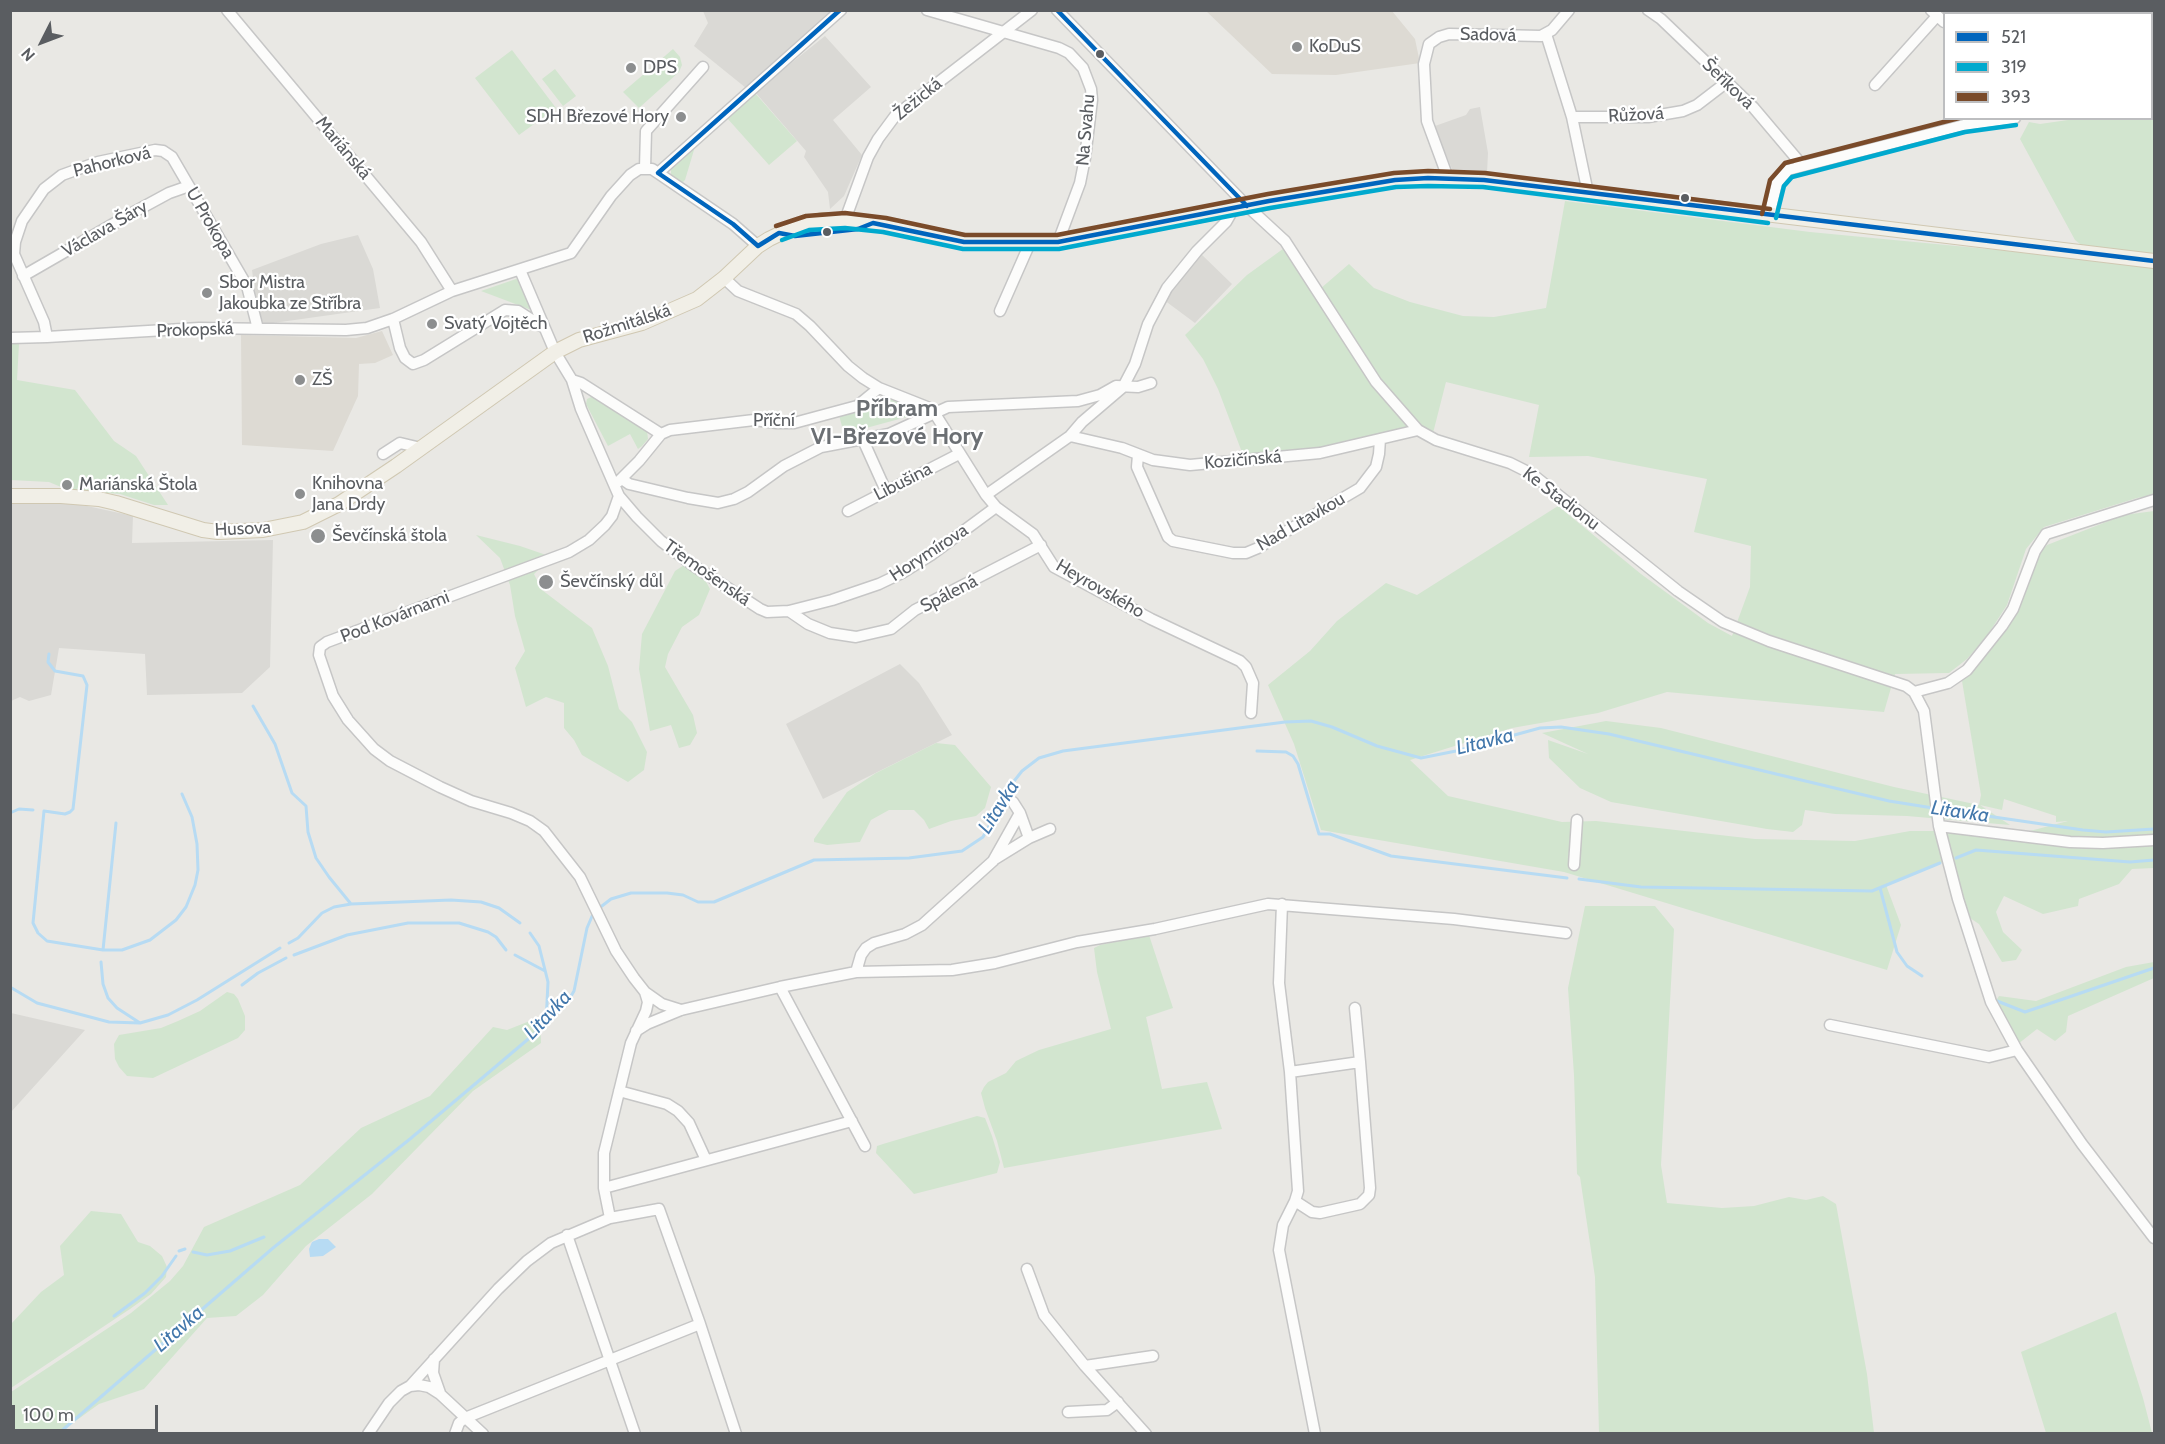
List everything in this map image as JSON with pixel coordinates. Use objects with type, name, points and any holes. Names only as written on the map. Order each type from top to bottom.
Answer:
[{"type":"main road","name":"Rožmitálská","points":[[555,352],[579,340],[642,322],[705,294],[758,246],[779,233],[807,223],[845,220],[890,226],[964,242],[1058,242],[1395,180],[1448,178],[1484,180],[2154,261]]},
{"type":"main road","name":"Husova","points":[[10,496],[99,499],[116,502],[203,530],[251,531],[289,526],[322,514],[421,448],[555,352]]},
{"type":"street","name":"Mariánská","points":[[227,10],[421,242],[452,291]]},
{"type":"street","points":[[658,173],[842,10]]},
{"type":"street","name":"Na Svahu","points":[[927,10],[1059,48],[1069,53],[1083,68],[1091,89],[1091,113],[1080,183],[1058,242]]},
{"type":"street","name":"Žežická","points":[[845,220],[868,157],[890,122],[1032,10]]},
{"type":"street","name":"Ke Stadionu","points":[[1057,10],[1241,207],[1277,232],[1291,249],[1376,382],[1418,429],[1436,441],[1510,463],[1532,474],[1678,591],[1724,622],[1769,641],[1906,686],[1914,692]]},
{"type":"street","points":[[1569,10],[1546,34],[1572,117],[1588,193]]},
{"type":"street","name":"Šeříková","points":[[1648,10],[1661,19],[1753,107],[1802,165]]},
{"type":"street","points":[[1875,86],[1938,16]]},
{"type":"street","name":"Sadová","points":[[1448,178],[1427,121],[1424,64],[1429,44],[1449,34],[1531,36],[1546,34]]},
{"type":"street","points":[[703,67],[646,131],[645,168],[658,173],[725,218],[758,246]]},
{"type":"street","name":"Růžová","points":[[1572,117],[1648,117],[1683,111],[1697,105],[1727,82]]},
{"type":"street","points":[[1769,216],[1777,183],[1788,170],[1964,125],[2000,120]]},
{"type":"street","name":"Pahorková","points":[[47,338],[44,321],[14,254],[15,242],[22,221],[44,189],[62,175],[110,160],[155,150],[168,153]]},
{"type":"street","name":"U Prokopa","points":[[168,153],[247,286],[258,329]]},
{"type":"street","name":"Prokopská","points":[[10,338],[47,338],[199,328],[356,330],[379,324],[452,291],[571,253],[611,196],[635,171],[645,168]]},
{"type":"street","name":"Václava Šáry","points":[[23,276],[169,193],[189,186]]},
{"type":"street","points":[[986,495],[1070,436],[1082,422],[1123,387],[1135,364],[1148,324],[1167,288],[1197,251],[1241,207]]},
{"type":"street","points":[[1000,311],[1030,243]]},
{"type":"street","name":"Třemošenská","points":[[520,270],[555,352],[572,380],[581,409],[618,482],[619,496],[637,518],[661,541],[694,566],[760,609],[767,612],[789,611],[808,624],[830,633],[856,637]]},
{"type":"street","points":[[724,278],[738,291],[796,314],[848,366],[879,388],[926,405],[936,414]]},
{"type":"street","points":[[393,319],[400,348],[405,358],[413,364],[424,360],[505,310],[518,311],[544,327]]},
{"type":"street","points":[[572,380],[581,383],[661,434],[618,482]]},
{"type":"street","points":[[618,482],[718,503],[748,492],[801,456],[821,447],[889,434],[948,407],[1078,401],[1100,395],[1116,386],[1137,387],[1151,383]]},
{"type":"street","name":"Příční","points":[[661,434],[670,430],[754,420],[794,423],[857,406],[879,388]]},
{"type":"street","name":"Heyrovského","points":[[936,414],[986,495],[996,507],[1033,534],[1054,567],[1151,619],[1240,661],[1253,683],[1251,713]]},
{"type":"street","name":"Kozičínská","points":[[1070,436],[1122,448],[1138,455],[1190,465],[1320,453],[1418,429]]},
{"type":"street","name":"Nad Litavkou","points":[[1138,455],[1137,467],[1167,537],[1173,541],[1233,553],[1246,553],[1258,549],[1360,488],[1376,467],[1380,439]]},
{"type":"street","points":[[863,440],[886,492]]},
{"type":"street","points":[[383,454],[400,443],[421,448]]},
{"type":"street","name":"Libušina","points":[[848,511],[959,454]]},
{"type":"street","name":"Pod Kovárnami","points":[[619,496],[612,516],[605,525],[589,540],[569,552],[327,642],[318,651],[333,696],[348,720],[374,749],[390,761],[440,787],[530,821],[544,831],[580,877],[625,965],[645,992]]},
{"type":"street","points":[[2154,500],[2046,534],[2035,551],[2013,609],[1967,670],[1947,683],[1914,692],[1924,711],[1938,822],[1958,899],[1992,1002],[2017,1050],[2082,1144],[2154,1238]]},
{"type":"street","name":"Horymírova","points":[[789,611],[851,594],[902,573],[931,555],[996,507]]},
{"type":"street","name":"Spálená","points":[[856,637],[891,629],[915,610],[1041,545]]},
{"type":"street","points":[[1013,802],[1020,813],[1029,838]]},
{"type":"street","points":[[993,861],[1020,813]]},
{"type":"street","points":[[1574,865],[1577,820]]},
{"type":"street","points":[[1938,822],[2070,842],[2154,840]]},
{"type":"street","points":[[856,972],[861,955],[866,948],[874,943],[905,934],[922,925],[993,861],[1029,838],[1050,829]]},
{"type":"street","points":[[1282,904],[1280,983],[1290,1072],[1298,1191],[1283,1224],[1278,1250],[1315,1434]]},
{"type":"street","points":[[636,1031],[646,1024],[681,1011],[780,987],[856,972],[952,970],[995,963],[1077,942],[1155,929],[1254,906],[1282,904],[1454,919],[1566,933]]},
{"type":"street","points":[[780,987],[865,1146]]},
{"type":"street","points":[[645,992],[662,1004],[681,1011]]},
{"type":"street","points":[[610,1218],[604,1188],[604,1153],[631,1043],[646,1011],[648,1002],[645,992]]},
{"type":"street","points":[[1295,1201],[1312,1212],[1320,1213],[1360,1204],[1369,1195],[1355,1008]]},
{"type":"street","points":[[1830,1025],[1989,1057],[2017,1050]]},
{"type":"street","points":[[1290,1072],[1360,1062]]},
{"type":"street","points":[[619,1091],[667,1104],[678,1111],[689,1123],[706,1160]]},
{"type":"street","points":[[604,1188],[852,1121]]},
{"type":"street","points":[[410,1386],[513,1275],[551,1244],[610,1218],[659,1209],[736,1434]]},
{"type":"street","points":[[567,1235],[635,1434]]},
{"type":"street","points":[[1027,1269],[1044,1315],[1085,1366],[1146,1434]]},
{"type":"street","points":[[455,1434],[459,1423],[465,1418],[700,1324]]},
{"type":"street","points":[[1085,1366],[1154,1356]]},
{"type":"street","points":[[434,1359],[433,1373],[440,1394]]},
{"type":"street","points":[[368,1434],[389,1402],[401,1391],[419,1384],[440,1394],[483,1434]]},
{"type":"street","points":[[1068,1412],[1107,1410],[1118,1402]]},
{"type":"shaded area","points":[[703,11],[833,11],[746,88],[694,46],[708,23]]},
{"type":"shaded area","points":[[1206,11],[1392,11],[1415,39],[1420,63],[1336,75],[1272,74]]},
{"type":"shaded area","points":[[825,36],[871,87],[833,120],[862,155],[844,196],[830,209],[828,192],[804,157],[806,151],[755,92]]},
{"type":"shaded area","points":[[1480,107],[1488,153],[1487,173],[1453,171],[1435,126],[1466,115],[1470,109]]},
{"type":"shaded area","points":[[358,235],[373,269],[380,308],[259,325],[252,270],[321,244]]},
{"type":"shaded area","points":[[1200,253],[1232,284],[1195,323],[1164,300]]},
{"type":"shaded area","name":"ZŠ","points":[[382,331],[393,355],[375,363],[359,364],[358,396],[333,451],[242,445],[241,335],[356,338]]},
{"type":"shaded area","points":[[11,502],[78,504],[133,516],[132,543],[273,540],[270,667],[242,693],[147,695],[145,654],[59,648],[51,695],[29,701],[20,697],[11,701]]},
{"type":"shaded area","points":[[900,664],[919,683],[952,735],[823,799],[786,724]]},
{"type":"shaded area","points":[[10,1013],[85,1030],[11,1112]]},
{"type":"green space","points":[[673,49],[680,57],[682,65],[679,72],[639,108],[623,92]]},
{"type":"green space","points":[[512,50],[556,108],[519,135],[475,78]]},
{"type":"green space","points":[[555,69],[576,96],[563,106],[542,79]]},
{"type":"green space","points":[[755,93],[797,141],[769,165],[727,118]]},
{"type":"green space","points":[[2153,93],[2154,257],[2085,248],[2075,240],[2020,139],[2029,122],[2040,124],[2068,120],[2153,120]]},
{"type":"green space","points":[[692,148],[694,150],[682,183],[671,175],[672,166]]},
{"type":"green space","points":[[1565,201],[1810,232],[2072,257],[2154,268],[2154,495],[2137,498],[2044,527],[2026,549],[2007,605],[1987,636],[1967,659],[1949,673],[1895,674],[1884,712],[1667,692],[1598,713],[1512,728],[1410,760],[1448,796],[1562,822],[1596,821],[1755,839],[1855,841],[1910,831],[1938,831],[1946,861],[1886,885],[1901,925],[1887,970],[1564,872],[1321,830],[1294,744],[1268,685],[1310,651],[1337,621],[1386,583],[1417,595],[1558,506],[1641,574],[1708,623],[1732,636],[1750,587],[1751,546],[1694,532],[1707,479],[1588,456],[1529,457],[1539,405],[1446,382],[1432,437],[1385,393],[1320,289],[1349,264],[1374,288],[1410,302],[1463,316],[1494,317],[1546,308]]},
{"type":"green space","points":[[1287,246],[1359,358],[1415,429],[1320,453],[1243,455],[1218,389],[1203,359],[1185,335],[1247,275]]},
{"type":"green space","points":[[519,278],[534,311],[481,291]]},
{"type":"green space","points":[[11,342],[19,344],[17,380],[75,390],[114,441],[136,456],[168,505],[154,505],[120,494],[81,491],[49,482],[11,480]]},
{"type":"green space","points":[[593,396],[647,431],[648,439],[642,446],[638,449],[630,434],[608,446],[586,404],[587,399]]},
{"type":"green space","points":[[889,398],[925,412],[844,434],[839,415]]},
{"type":"green space","points":[[2154,511],[2154,868],[2132,869],[2119,884],[2079,899],[2078,906],[2043,914],[2004,896],[1996,912],[2003,932],[2022,950],[2016,960],[2002,962],[1979,924],[1964,914],[1941,833],[2011,836],[2068,821],[2056,822],[2056,816],[2004,799],[2002,810],[1980,805],[2010,825],[1907,816],[1835,814],[1805,810],[1802,825],[1793,832],[1767,829],[1611,802],[1580,788],[1549,758],[1548,740],[1588,754],[1542,733],[1606,721],[1661,728],[1894,787],[1979,805],[1981,795],[1962,681],[1997,642],[2015,611],[2040,552],[2047,545],[2124,515]]},
{"type":"green space","points":[[476,535],[552,557],[534,574],[542,590],[592,628],[608,666],[619,709],[632,722],[647,752],[644,770],[628,782],[582,755],[564,728],[564,703],[546,697],[526,707],[515,668],[525,651],[515,616],[510,585],[500,558]]},
{"type":"green space","points":[[684,565],[704,578],[710,589],[699,615],[682,627],[668,654],[665,667],[693,715],[697,733],[690,745],[679,748],[671,725],[650,731],[639,669],[642,634],[675,571]]},
{"type":"green space","points":[[936,743],[955,745],[991,787],[985,808],[976,816],[951,821],[929,829],[914,810],[889,810],[871,820],[860,842],[827,845],[814,842],[847,792],[876,773]]},
{"type":"green space","points":[[1585,906],[1655,906],[1674,929],[1661,1165],[1667,1203],[1722,1208],[1754,1206],[1789,1197],[1806,1200],[1823,1196],[1836,1204],[1867,1374],[1874,1433],[1599,1433],[1595,1277],[1580,1177],[1577,1174],[1568,988]]},
{"type":"green space","points":[[1149,935],[1173,1008],[1146,1017],[1162,1089],[1207,1082],[1222,1129],[1004,1168],[981,1093],[984,1087],[988,1082],[1006,1073],[1016,1061],[1039,1050],[1111,1029],[1097,972],[1094,948]]},
{"type":"green space","points":[[2154,962],[2154,978],[2068,1016],[2066,1032],[2055,1041],[2037,1029],[2018,1044],[1990,1010],[1999,996],[2036,1001],[2126,967]]},
{"type":"green space","points":[[227,992],[234,994],[238,999],[245,1016],[245,1030],[238,1038],[153,1078],[127,1076],[119,1067],[115,1059],[114,1044],[119,1035],[161,1028],[200,1011]]},
{"type":"green space","points":[[540,1017],[541,1043],[473,1091],[372,1194],[306,1246],[263,1295],[236,1316],[207,1318],[144,1389],[99,1404],[59,1433],[11,1433],[11,1392],[131,1313],[170,1281],[183,1266],[204,1227],[300,1185],[361,1128],[430,1096],[493,1027],[507,1030]]},
{"type":"green space","points":[[977,1116],[985,1118],[992,1136],[1000,1162],[997,1173],[914,1194],[876,1153],[877,1146]]},
{"type":"green space","points":[[91,1211],[121,1214],[138,1242],[150,1246],[162,1256],[167,1267],[166,1277],[151,1294],[11,1388],[11,1324],[41,1292],[64,1275],[60,1246]]},
{"type":"green space","points":[[2116,1312],[2152,1433],[2046,1433],[2021,1352]]},
{"type":"water","points":[[328,1239],[336,1247],[323,1256],[310,1257],[309,1249],[312,1242]]},
{"type":"waterway","points":[[49,654],[48,662],[55,671],[83,676],[87,685],[73,809],[65,814],[44,811],[33,923],[38,933],[47,941],[103,950],[122,950],[150,940],[176,920],[186,907],[198,870],[197,844],[192,817],[182,794]]},
{"type":"waterway","points":[[253,706],[275,744],[292,793],[306,806],[308,832],[316,858],[351,904]]},
{"type":"waterway","name":"Litavka","points":[[598,909],[611,899],[631,893],[667,893],[683,895],[698,902],[714,902],[814,860],[909,858],[962,851],[983,837],[1011,785],[1022,771],[1039,758],[1063,751],[1285,722],[1311,721],[1332,727],[1377,746],[1421,758],[1540,728],[1561,727],[1609,734],[1889,801],[1933,808]]},
{"type":"waterway","points":[[1257,751],[1286,752],[1293,756],[1298,764],[1319,834],[1330,834],[1391,856],[1567,878]]},
{"type":"waterway","points":[[10,813],[19,809],[33,810]]},
{"type":"waterway","name":"Litavka","points":[[1939,809],[2083,830],[2106,832],[2154,829]]},
{"type":"waterway","points":[[103,950],[116,823]]},
{"type":"waterway","points":[[1956,858],[1976,850],[2130,862],[2154,860]]},
{"type":"waterway","points":[[1579,879],[1641,887],[1872,891],[1940,863]]},
{"type":"waterway","points":[[1880,888],[1897,952],[1907,966],[1922,976]]},
{"type":"waterway","points":[[289,943],[298,938],[322,913],[334,907],[351,904],[451,900],[481,902],[499,908],[520,923]]},
{"type":"waterway","name":"Litavka","points":[[58,1434],[273,1248],[410,1139],[546,1024],[567,1003],[574,991],[587,928],[593,914]]},
{"type":"waterway","points":[[294,955],[347,935],[408,923],[459,923],[488,932],[496,937],[506,950]]},
{"type":"waterway","points":[[530,933],[539,946],[548,982],[546,1023]]},
{"type":"waterway","points":[[101,962],[103,984],[108,998],[117,1008],[140,1023],[168,1015],[197,1000],[280,948]]},
{"type":"waterway","points":[[515,955],[545,971]]},
{"type":"waterway","points":[[242,985],[258,973],[286,958]]},
{"type":"waterway","points":[[1997,1001],[2025,1012],[2154,968]]},
{"type":"waterway","points":[[10,987],[37,1003],[109,1022],[140,1023]]},
{"type":"waterway","points":[[193,1252],[207,1255],[230,1251],[264,1237]]},
{"type":"waterway","points":[[179,1251],[185,1249]]},
{"type":"waterway","points":[[114,1316],[145,1293],[162,1276],[176,1256]]},
{"type":"transit line","name":"521","points":[[840,10],[658,173],[733,224],[758,246],[779,233],[795,236],[858,229],[873,223],[964,242],[1058,242],[1269,201],[1395,180],[1428,178],[1484,180],[2154,261]]},
{"type":"transit line","name":"521","points":[[1057,10],[1247,206]]},
{"type":"transit line","name":"393","points":[[1762,214],[1770,180],[1785,163],[1951,120]]},
{"type":"transit line","name":"319","points":[[1776,218],[1784,186],[1792,177],[1965,132],[2016,125]]},
{"type":"transit line","name":"393","points":[[776,226],[806,216],[845,213],[886,218],[965,235],[1057,235],[1268,194],[1394,173],[1428,171],[1485,173],[1770,209]]},
{"type":"transit line","name":"319","points":[[782,240],[809,230],[845,228],[883,232],[963,249],[1059,249],[1270,208],[1396,187],[1428,186],[1483,187],[1768,223]]},
{"type":"place","name":"KoDuS","points":[[1297,47]]},
{"type":"place","name":"DPS","points":[[631,68]]},
{"type":"place","name":"SDH Březové Hory","points":[[681,117]]},
{"type":"place","name":"Sbor Mistra Jakoubka ze Stříbra","points":[[207,293]]},
{"type":"place","name":"Svatý Vojtěch","points":[[432,324]]},
{"type":"place","name":"ZŠ","points":[[300,380]]},
{"type":"place","name":"Mariánská Štola","points":[[67,485]]},
{"type":"place","name":"Knihovna Jana Drdy","points":[[300,494]]},
{"type":"place","name":"Ševčínská štola","points":[[318,536]]},
{"type":"place","name":"Ševčínský důl","points":[[546,582]]},
{"type":"district","name":"Příbram VI-Březové Hory","points":[[897,423]]}]
